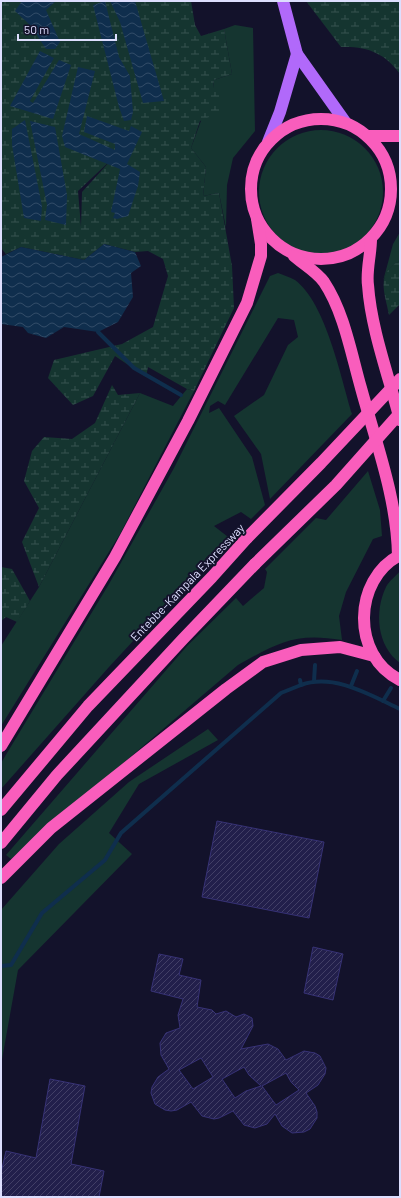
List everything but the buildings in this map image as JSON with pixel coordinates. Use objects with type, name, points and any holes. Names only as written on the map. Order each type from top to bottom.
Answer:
[{"type":"highway","points":[[1,746],[115,557],[188,421],[247,303],[261,256],[261,244],[257,219],[251,199],[251,178],[256,159],[268,142],[284,128],[304,120],[325,118],[346,123],[368,136],[380,151],[388,168],[392,187],[390,206],[382,224],[371,239],[353,252],[333,258],[311,259],[291,252]]},
{"type":"highway","points":[[368,136],[400,136]]},
{"type":"highway","points":[[257,219],[271,239],[291,252],[323,281],[335,304],[347,340],[387,479],[398,530],[399,555],[385,566],[374,579],[367,593],[364,609],[364,625],[367,641],[374,656],[384,668],[400,680]]},
{"type":"highway","points":[[371,239],[371,255],[367,284],[374,320],[400,420]]},
{"type":"highway","name":"Entebbe–Kampala Expressway","points":[[1,810],[88,706],[400,379]]},
{"type":"highway","points":[[1,843],[57,776],[183,639],[255,564],[336,485],[400,413]]},
{"type":"highway","points":[[1,878],[51,828],[226,689],[263,662],[301,650],[340,647],[374,656]]},
{"type":"main road","points":[[283,1],[297,54],[346,123]]},
{"type":"main road","points":[[268,142],[280,112],[297,54]]},
{"type":"green space","points":[[1,1],[191,1],[195,25],[201,36],[224,29],[232,74],[214,80],[213,88],[219,93],[221,112],[200,121],[191,148],[206,167],[203,196],[219,193],[232,266],[234,308],[194,391],[187,389],[148,367],[146,377],[115,356],[93,396],[73,405],[48,378],[54,360],[122,344],[153,327],[168,276],[163,259],[148,251],[135,252],[104,244],[84,260],[21,247],[6,254],[1,248]],"holes":[[[112,159],[82,192],[81,227],[78,191]]]},
{"type":"green space","points":[[306,1],[400,1],[400,74],[388,61],[375,52],[359,48],[341,47]]},
{"type":"green space","points":[[235,25],[253,28],[255,131],[233,158],[227,185],[226,228],[219,193],[203,196],[206,167],[191,148],[213,88],[214,80],[232,74],[224,29]]},
{"type":"green space","points":[[321,130],[333,131],[345,135],[365,148],[378,168],[382,180],[382,204],[378,216],[365,236],[345,249],[333,253],[321,254],[309,253],[297,249],[277,236],[264,216],[260,204],[259,192],[260,180],[264,168],[277,148],[297,135],[309,131]]},
{"type":"green space","points":[[400,232],[400,261],[389,269],[383,281],[393,244]]},
{"type":"green space","points":[[400,261],[400,304],[389,315],[384,291],[384,278],[387,271]]},
{"type":"green space","points":[[278,273],[295,280],[306,291],[324,323],[352,414],[270,499],[261,454],[234,416],[264,395],[288,345],[298,337],[294,320],[278,318],[225,405],[218,401],[210,406],[209,413],[219,408],[252,457],[265,505],[251,519],[241,512],[214,526],[232,540],[159,613],[1,789],[1,763],[109,584],[174,468],[270,276]]},
{"type":"green space","points":[[112,385],[118,395],[140,393],[39,587],[22,542],[39,508],[24,481],[32,451],[44,437],[72,439],[95,423]]},
{"type":"green space","points":[[187,389],[194,391],[120,534],[1,726],[1,646],[39,587],[140,393],[173,406]]},
{"type":"green space","points":[[368,471],[380,510],[382,536],[373,539],[346,592],[339,616],[342,640],[311,637],[287,641],[276,645],[238,665],[11,859],[6,855],[187,646],[236,598],[243,606],[264,588],[267,572],[265,569],[316,518],[326,520]]},
{"type":"green space","points":[[1,567],[12,569],[30,601],[17,622],[6,617],[1,621]]},
{"type":"green space","points":[[400,571],[400,663],[392,656],[386,647],[382,638],[379,618],[382,597],[386,587]]},
{"type":"green space","points":[[208,729],[218,740],[139,784],[109,833],[132,854],[18,970],[1,1065],[1,910],[59,844],[129,782]]},
{"type":"water","points":[[22,1],[56,1],[46,10],[60,42],[55,49],[46,49],[31,26],[15,11]]},
{"type":"water","points":[[105,1],[119,57],[130,76],[133,112],[131,120],[124,121],[119,107],[93,5]]},
{"type":"water","points":[[110,1],[135,1],[164,101],[143,103],[120,22]]},
{"type":"water","points":[[40,51],[54,58],[30,101],[33,103],[59,60],[71,65],[53,119],[10,106]]},
{"type":"water","points":[[78,67],[95,71],[79,134],[115,150],[115,144],[84,132],[87,116],[129,131],[131,126],[142,132],[127,164],[140,172],[138,186],[128,216],[117,219],[113,218],[115,213],[111,212],[120,169],[65,147],[62,136]]},
{"type":"water","points":[[25,120],[42,206],[41,221],[24,218],[12,145],[12,129]]},
{"type":"water","points":[[30,121],[55,127],[67,195],[66,225],[45,220],[47,205]]},
{"type":"water","points":[[104,244],[135,252],[141,266],[131,273],[133,297],[118,322],[98,332],[64,327],[46,338],[28,333],[23,327],[1,324],[1,257],[21,247],[84,260]]},
{"type":"waterway","points":[[98,332],[134,368],[181,395]]},
{"type":"waterway","points":[[314,681],[315,665]]},
{"type":"waterway","points":[[351,686],[357,671]]},
{"type":"waterway","points":[[1,966],[11,965],[42,913],[105,860],[121,833],[281,693],[301,685],[300,680]]},
{"type":"waterway","points":[[301,685],[313,682],[326,682],[352,687],[400,709]]},
{"type":"waterway","points":[[383,701],[391,688]]}]
